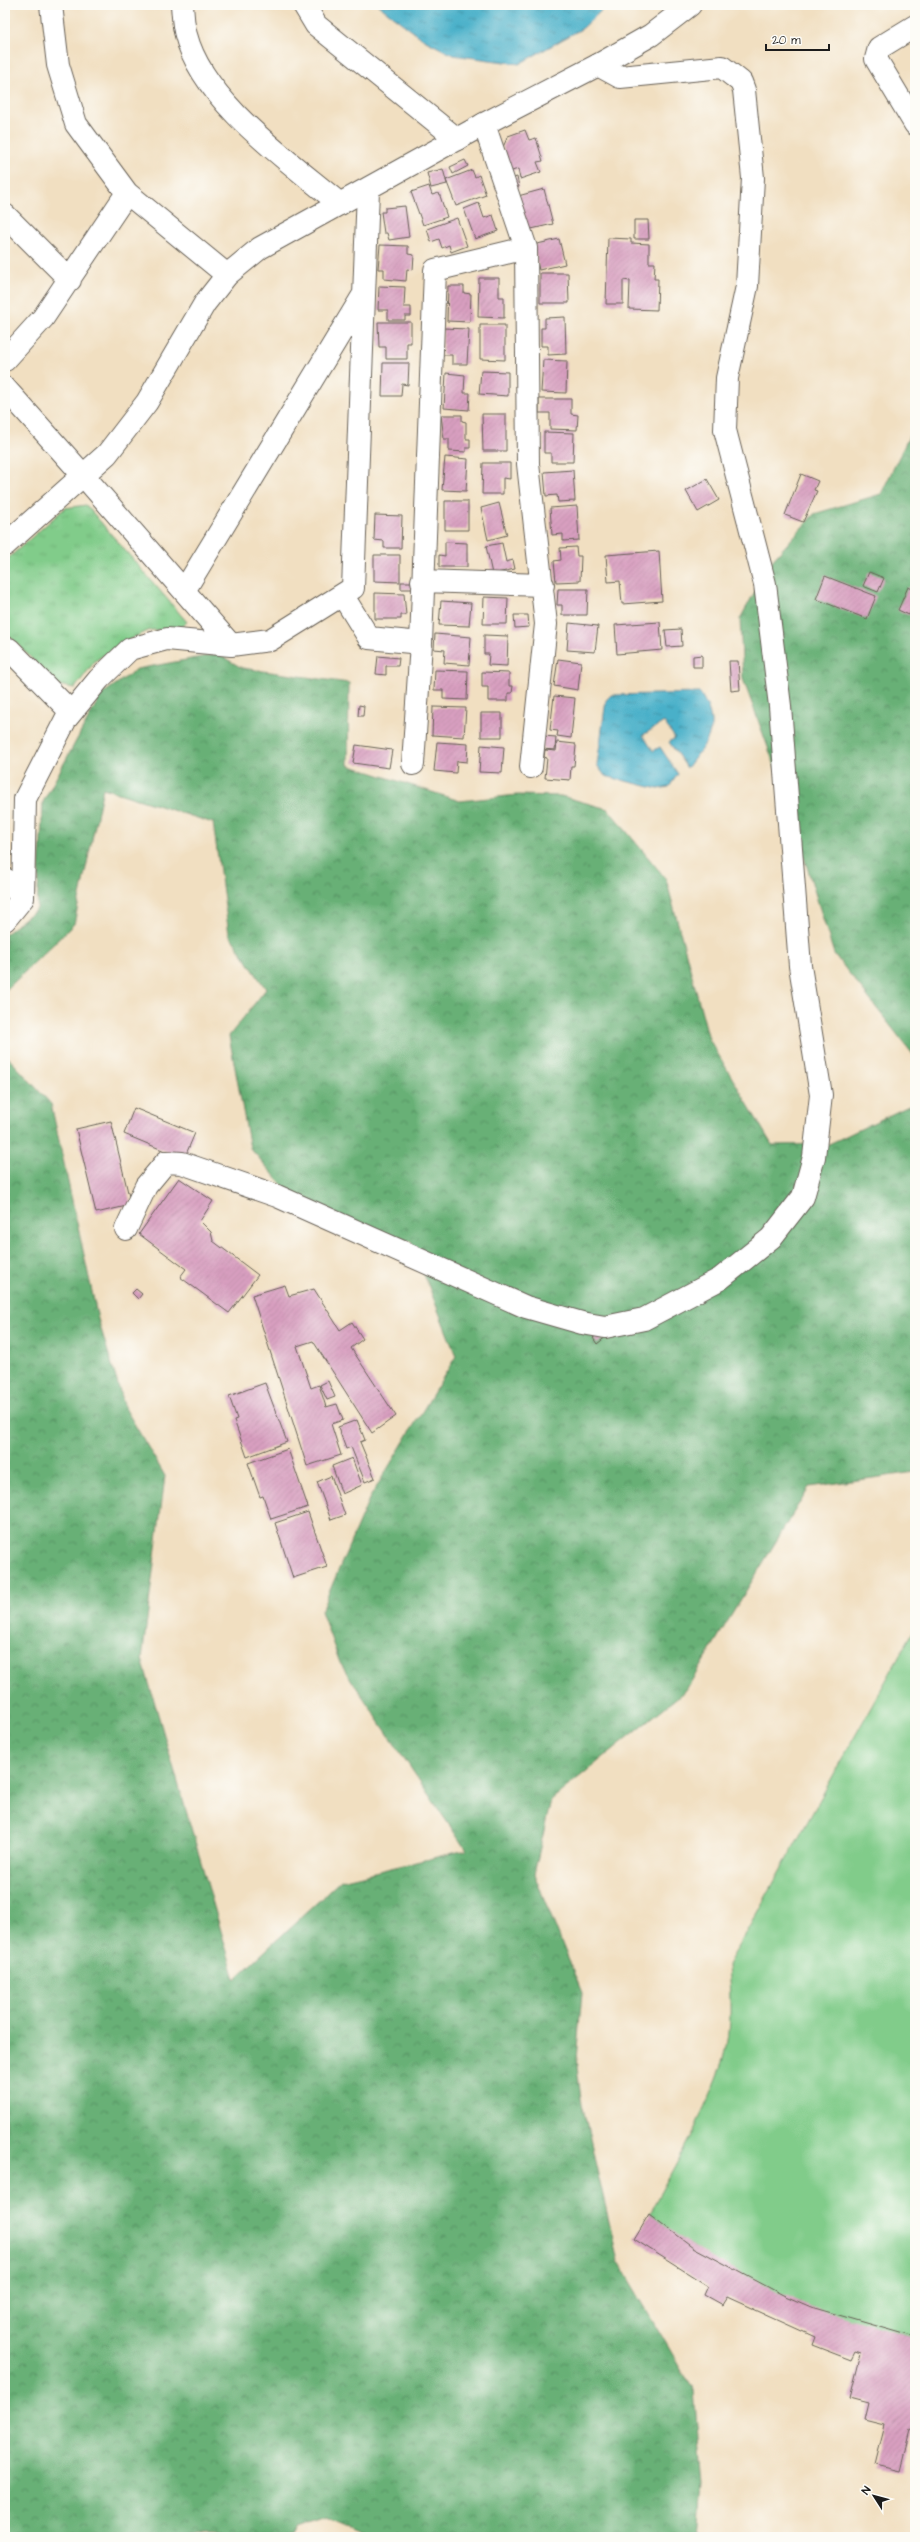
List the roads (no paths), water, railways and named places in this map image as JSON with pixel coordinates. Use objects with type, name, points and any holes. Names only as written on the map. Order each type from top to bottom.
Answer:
[{"type":"street","points":[[51,5],[58,65],[76,124],[127,193],[227,275]]},
{"type":"street","points":[[182,5],[186,36],[203,74],[234,113],[340,204]]},
{"type":"street","points":[[304,5],[316,25],[457,139]]},
{"type":"street","points":[[5,545],[107,454],[131,426],[205,303],[227,275],[260,248],[368,190],[484,124],[598,65],[651,35],[690,5]]},
{"type":"street","points":[[915,26],[879,48],[876,59],[915,124]]},
{"type":"street","points":[[126,1229],[146,1186],[166,1162],[182,1163],[277,1196],[526,1307],[582,1323],[605,1327],[644,1319],[720,1279],[772,1238],[803,1197],[814,1157],[821,1095],[800,966],[780,706],[765,584],[725,430],[727,378],[747,286],[753,178],[744,90],[740,82],[722,67],[620,77],[598,65]]},
{"type":"street","points":[[484,124],[526,248],[528,464],[543,585],[546,624],[531,767]]},
{"type":"street","points":[[5,920],[23,898],[25,799],[71,712],[99,679],[130,649],[167,639],[231,645],[270,640],[343,596],[353,588],[368,190]]},
{"type":"street","points":[[5,360],[43,318],[70,280],[127,193]]},
{"type":"street","points":[[5,215],[70,280]]},
{"type":"street","points":[[413,764],[421,643],[422,581],[435,270],[526,248]]},
{"type":"street","points":[[184,591],[365,292]]},
{"type":"street","points":[[5,388],[231,645]]},
{"type":"street","points":[[422,581],[543,585]]},
{"type":"street","points":[[343,596],[369,638],[421,643]]},
{"type":"street","points":[[5,652],[8,649],[71,712]]},
{"type":"street","points":[[5,879],[23,898]]},
{"type":"water","points":[[378,5],[607,5],[583,28],[519,64],[453,55],[424,40]]},
{"type":"water","points":[[700,693],[707,705],[710,715],[710,733],[701,750],[687,768],[669,742],[675,738],[664,722],[643,735],[653,751],[660,747],[678,774],[669,787],[658,789],[605,776],[597,765],[606,700],[611,695]]}]
